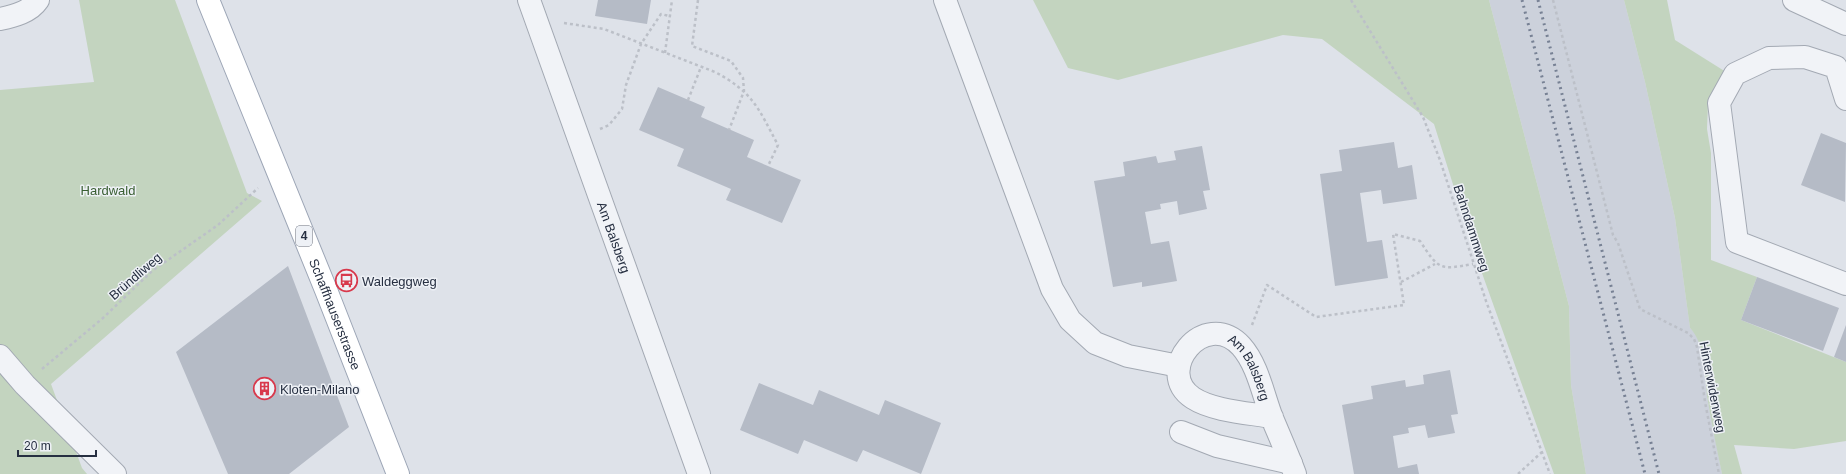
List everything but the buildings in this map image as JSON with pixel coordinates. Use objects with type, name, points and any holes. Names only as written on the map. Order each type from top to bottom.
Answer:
[{"type":"main road","name":"Schaffhauserstrasse","points":[[208,0],[326,290],[398,474]]},
{"type":"street","points":[[0,19],[13,16],[34,6],[38,0]]},
{"type":"street","name":"Am Balsberg","points":[[529,0],[699,474]]},
{"type":"street","points":[[945,0],[1052,289],[1070,320],[1095,343],[1128,356],[1179,366]]},
{"type":"street","points":[[1794,0],[1846,24]]},
{"type":"street","points":[[1846,100],[1836,67],[1805,57],[1776,57],[1769,58],[1735,74],[1719,103],[1737,242],[1846,284]]},
{"type":"street","name":"Am Balsberg","points":[[1272,417],[1214,406],[1192,398],[1184,389],[1180,378],[1179,366],[1182,355],[1189,345],[1198,338],[1209,335],[1220,335],[1231,339],[1240,346],[1254,368],[1293,469]]},
{"type":"street","points":[[0,356],[25,385],[115,474]]},
{"type":"street","points":[[1181,432],[1217,446],[1293,469]]},
{"type":"path","points":[[665,53],[672,0]]},
{"type":"path","points":[[698,0],[692,46],[731,61],[743,78],[744,91],[729,130]]},
{"type":"path","name":"Bahndammweg","points":[[1351,0],[1423,116],[1440,160],[1473,264],[1550,474]]},
{"type":"path","name":"Hinterwidenweg","points":[[1553,0],[1613,235],[1618,243],[1640,309],[1676,326],[1694,339],[1697,347],[1705,402],[1719,474]]},
{"type":"path","points":[[579,137],[609,125],[622,109],[626,85],[641,44],[661,14],[669,16]]},
{"type":"path","points":[[537,23],[556,22],[604,29],[701,67],[731,81],[744,91],[756,104],[778,145],[768,166]]},
{"type":"path","points":[[688,100],[701,67]]},
{"type":"path","name":"Bründliweg","points":[[25,385],[40,370],[103,318],[152,271],[218,225],[261,184]]},
{"type":"path","points":[[1250,331],[1267,285],[1316,317],[1404,305],[1393,234],[1420,241],[1435,264],[1447,268],[1473,264]]},
{"type":"path","points":[[1401,282],[1435,264]]},
{"type":"path","points":[[1518,474],[1542,452]]},
{"type":"shaded area","points":[[1489,0],[1624,0],[1645,82],[1675,218],[1690,328],[1697,335],[1700,346],[1708,402],[1722,474],[1586,474],[1571,385],[1569,306]]},
{"type":"green space","name":"Hardwald","points":[[79,0],[175,0],[247,193],[262,201],[51,384],[82,468],[87,474],[0,474],[0,90],[94,82]]},
{"type":"green space","points":[[1033,0],[1489,0],[1569,306],[1571,385],[1586,474],[1554,474],[1473,248],[1434,124],[1322,39],[1283,35],[1118,80],[1068,68]]},
{"type":"green space","points":[[1624,0],[1667,0],[1675,40],[1726,72],[1708,104],[1707,129],[1711,153],[1711,260],[1757,277],[1741,320],[1846,362],[1846,441],[1794,449],[1734,445],[1742,474],[1722,474],[1708,402],[1702,353],[1695,335],[1690,328],[1675,218],[1645,82]]},
{"type":"railway","points":[[1522,0],[1645,474]]},
{"type":"railway","points":[[1538,0],[1659,474]]},
{"type":"place","name":"Waldeggweg","points":[[346,281]]},
{"type":"place","name":"Kloten-Milano","points":[[264,389]]}]
